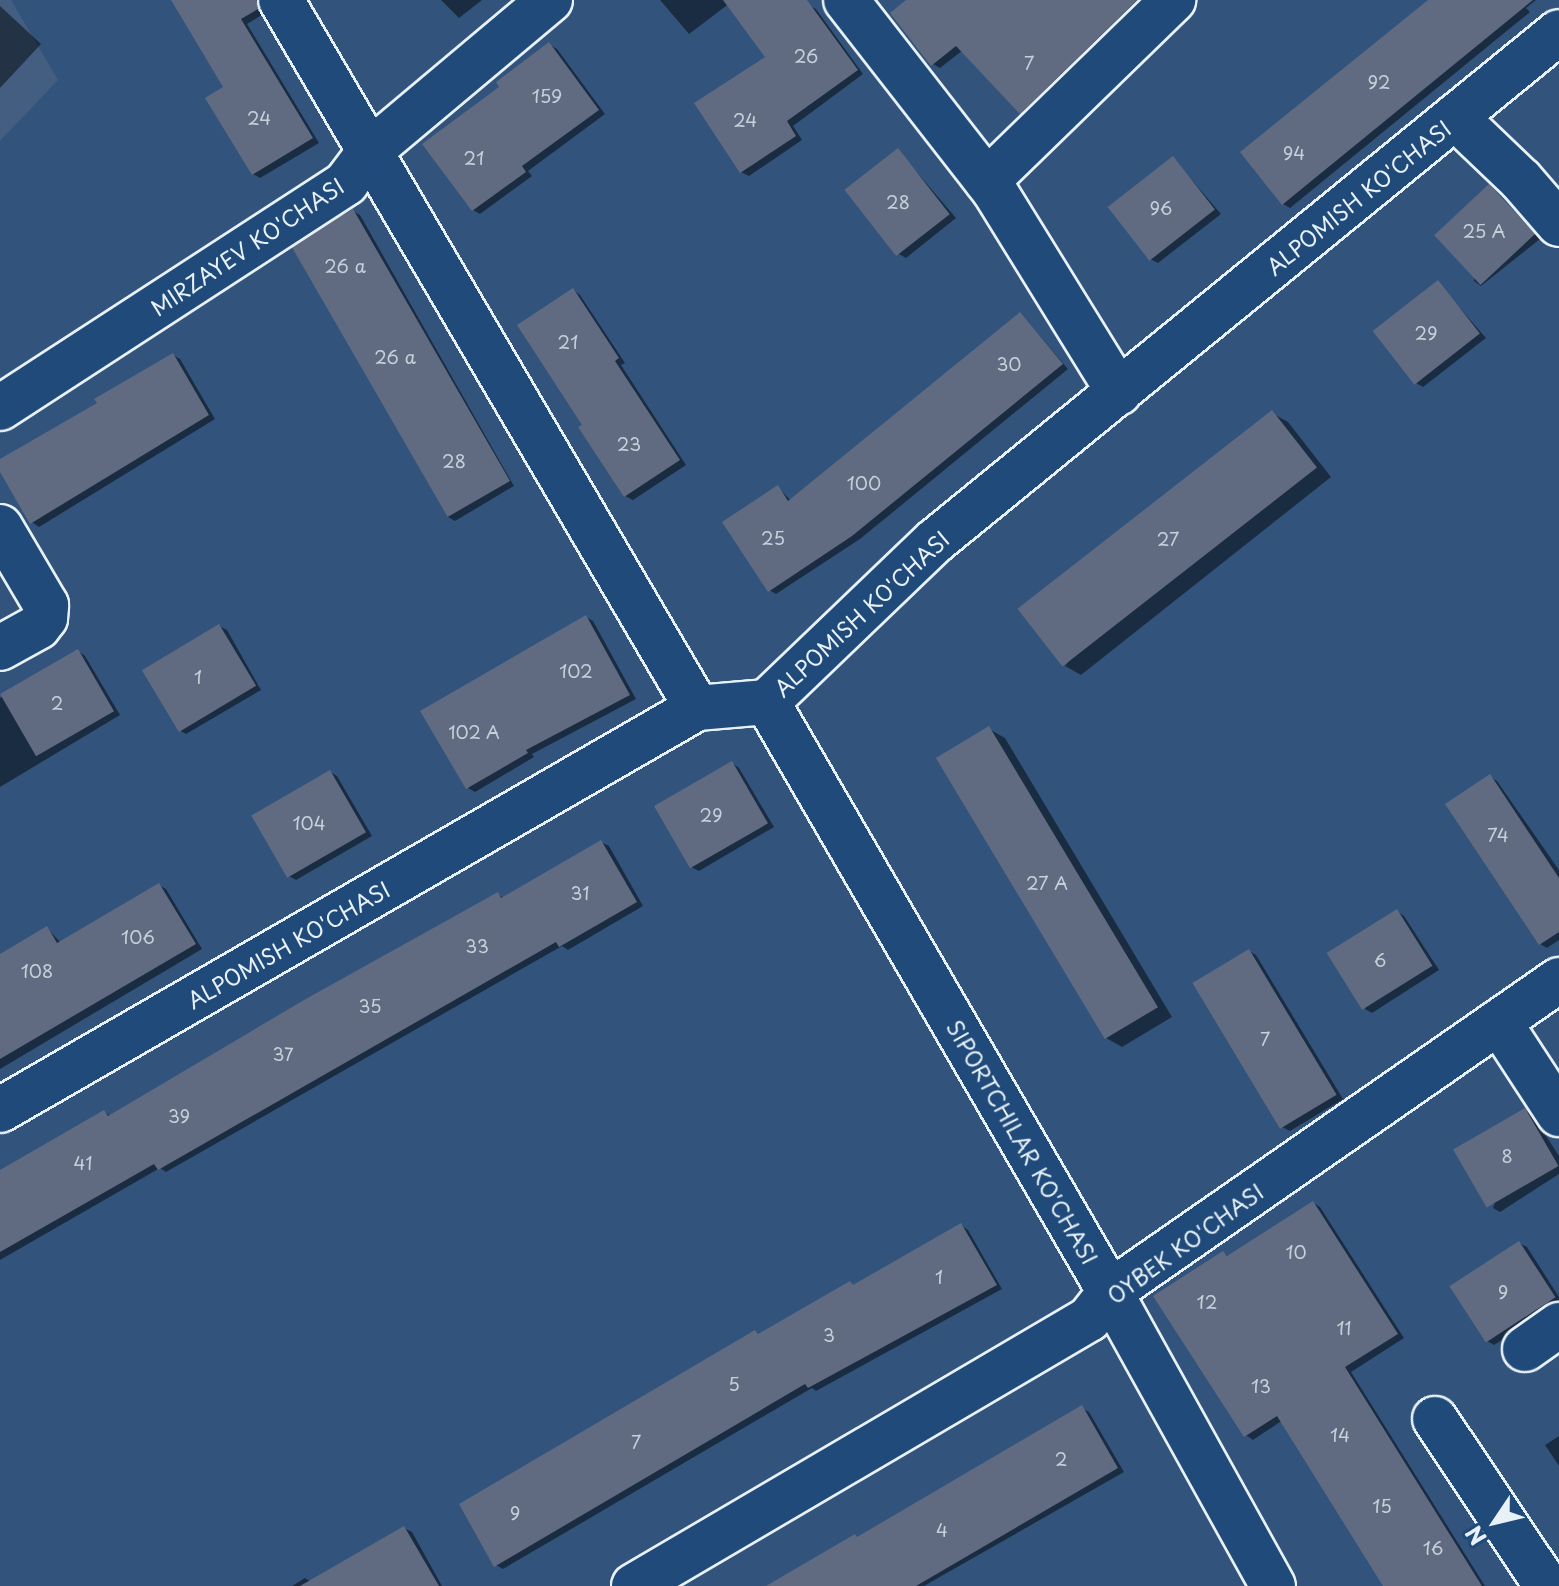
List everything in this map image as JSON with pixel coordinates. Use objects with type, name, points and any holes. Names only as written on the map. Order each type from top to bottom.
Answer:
[{"type":"street","points":[[281,0],[697,708]]},
{"type":"street","name":"MIRZAYEV KO'CHASI","points":[[0,408],[346,183],[370,151],[550,0]]},
{"type":"street","points":[[846,0],[987,181],[1119,392]]},
{"type":"street","points":[[987,181],[1173,0]]},
{"type":"street","name":"ALPOMISH KO'CHASI","points":[[0,1110],[697,708],[767,702],[935,541],[1559,32]]},
{"type":"street","points":[[1455,117],[1521,180],[1559,224]]},
{"type":"street","points":[[0,527],[46,605],[45,618],[38,627],[0,648]]},
{"type":"street","name":"SIPORTCHILAR KO'CHASI","points":[[767,702],[1110,1292],[1273,1586]]},
{"type":"street","name":"OYBEK KO'CHASI","points":[[634,1586],[1089,1319],[1110,1292],[1559,980]]},
{"type":"street","points":[[1499,1022],[1559,1114]]},
{"type":"street","points":[[1435,1419],[1547,1586]]},
{"type":"shaded area","points":[[0,0],[11,0],[58,80],[0,141]]},
{"type":"building","points":[[171,0],[256,0],[258,9],[241,19],[313,138],[252,175],[205,98],[223,87]]},
{"type":"building","points":[[723,0],[807,0],[858,70],[787,121],[796,136],[740,173],[694,103],[765,57]]},
{"type":"building","points":[[906,0],[1137,0],[1020,114],[956,46],[931,66],[890,13]]},
{"type":"building","points":[[1428,0],[1533,0],[1282,205],[1240,152]]},
{"type":"building","points":[[549,42],[599,110],[522,166],[526,172],[472,211],[422,144],[499,87],[496,82]]},
{"type":"building","points":[[898,148],[950,214],[896,256],[844,190]]},
{"type":"building","points":[[1173,156],[1215,210],[1149,261],[1108,207]]},
{"type":"building","points":[[1489,184],[1535,234],[1481,285],[1434,235]]},
{"type":"building","points":[[353,209],[510,481],[448,517],[291,245]]},
{"type":"building","points":[[1438,280],[1480,334],[1414,385],[1373,331]]},
{"type":"building","points":[[573,288],[619,358],[615,361],[680,460],[624,497],[517,325]]},
{"type":"building","points":[[1020,312],[1063,364],[852,536],[768,592],[722,522],[778,485],[788,501]]},
{"type":"building","points":[[173,353],[209,415],[30,524],[0,472],[0,459],[97,403],[94,399]]},
{"type":"building","points":[[1272,410],[1317,468],[1062,666],[1017,609]]},
{"type":"building","points":[[586,615],[630,695],[526,750],[528,753],[466,789],[420,711]]},
{"type":"building","points":[[219,624],[256,686],[179,732],[142,670]]},
{"type":"building","points":[[78,649],[114,711],[36,756],[0,694]]},
{"type":"building","points":[[989,726],[1158,1007],[1105,1039],[936,758]]},
{"type":"building","points":[[732,761],[768,823],[690,868],[654,806]]},
{"type":"building","points":[[330,770],[366,832],[287,878],[251,816]]},
{"type":"building","points":[[1490,774],[1559,878],[1559,932],[1539,945],[1445,804]]},
{"type":"building","points":[[601,840],[637,902],[559,947],[556,942],[158,1170],[154,1164],[0,1252],[0,1170],[104,1110],[108,1116],[304,1000],[498,892],[501,898]]},
{"type":"building","points":[[159,883],[196,944],[0,1059],[0,954],[47,926],[57,943]]},
{"type":"building","points":[[1397,909],[1433,966],[1362,1010],[1327,953]]},
{"type":"building","points":[[1249,949],[1337,1095],[1280,1129],[1192,983]]},
{"type":"building","points":[[1525,1108],[1559,1166],[1487,1208],[1453,1150]]},
{"type":"building","points":[[1313,1201],[1398,1334],[1345,1367],[1482,1586],[1383,1586],[1277,1416],[1244,1437],[1153,1296],[1223,1251],[1227,1256]]},
{"type":"building","points":[[961,1223],[997,1285],[808,1388],[805,1384],[494,1567],[459,1504],[755,1330],[758,1334],[850,1281],[853,1285]]},
{"type":"building","points":[[1519,1241],[1555,1297],[1486,1342],[1449,1286]]},
{"type":"building","points":[[1082,1405],[1118,1468],[916,1586],[766,1586],[855,1534],[857,1537]]},
{"type":"building","points":[[404,1526],[439,1586],[300,1586]]}]
